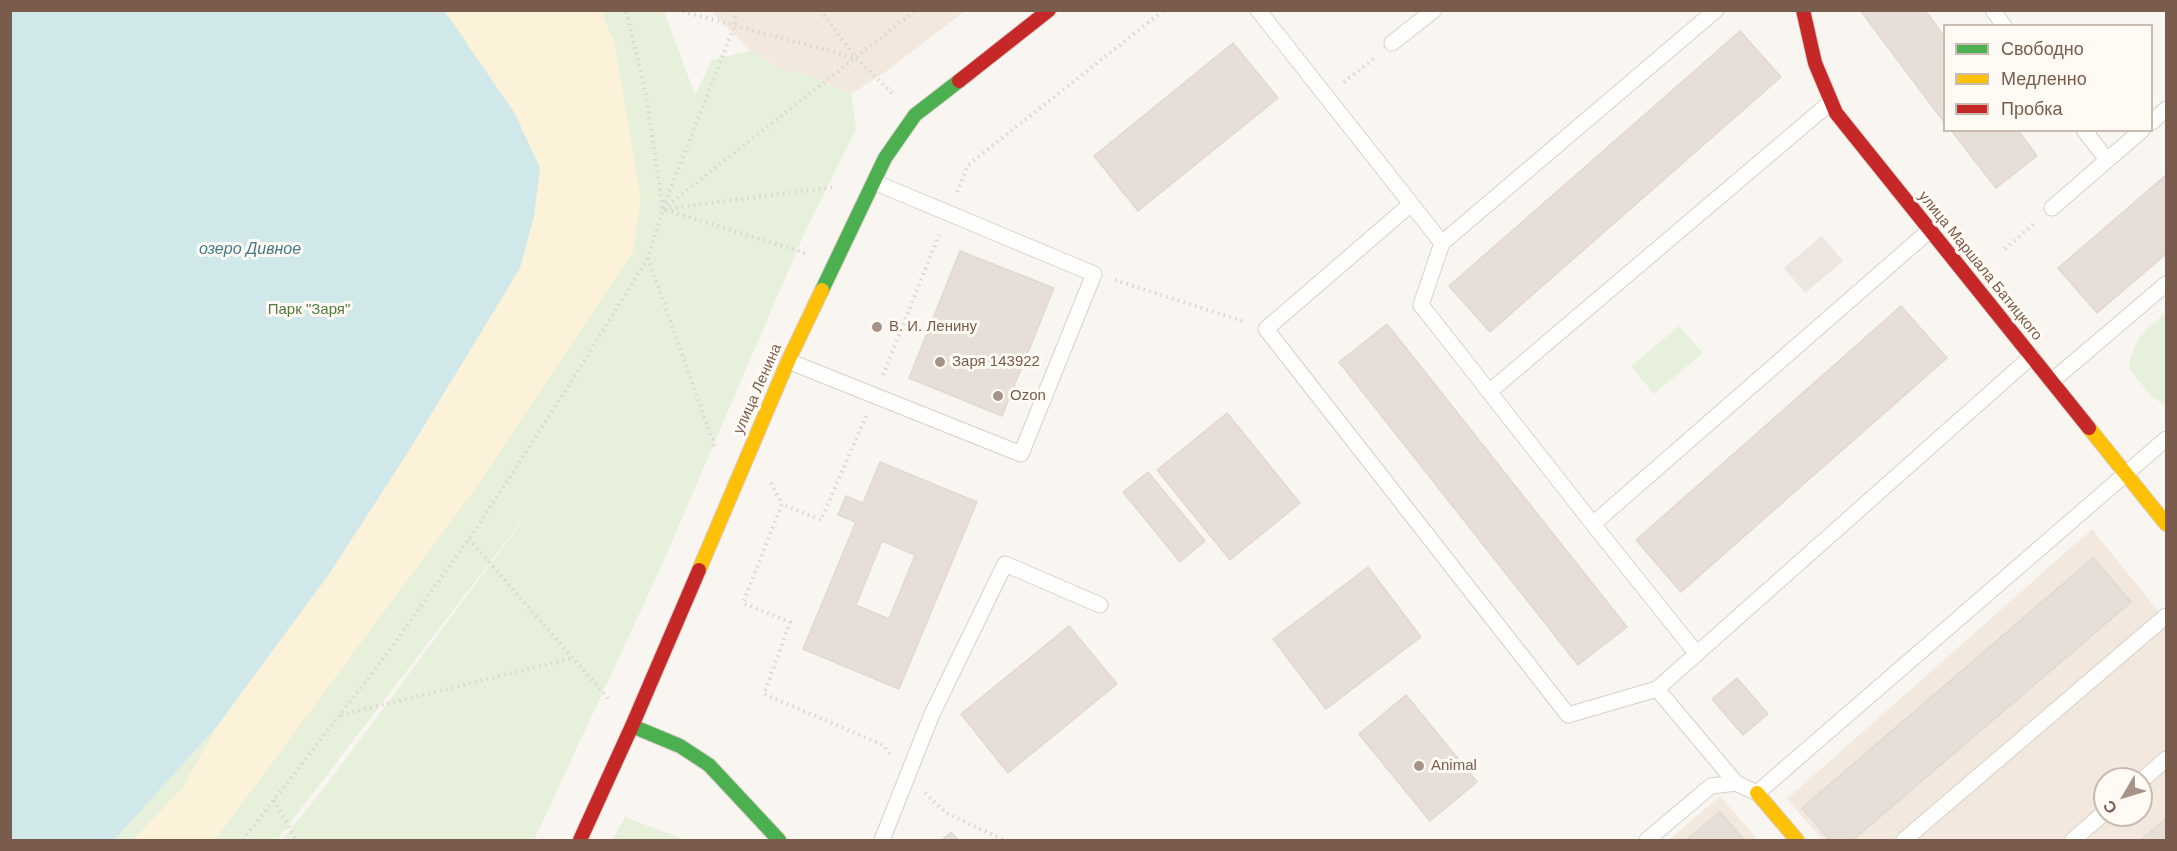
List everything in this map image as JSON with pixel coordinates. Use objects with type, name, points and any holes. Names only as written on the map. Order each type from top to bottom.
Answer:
[{"type":"street","name":"улица Ленина","points":[[580,840],[632,726],[788,361],[885,158],[915,115],[1049,10]]},
{"type":"street","name":"улица Маршала Батицкого","points":[[1803,10],[1815,63],[1836,113],[2166,524]]},
{"type":"street","points":[[632,726],[680,746],[709,765],[779,840]]},
{"type":"street","points":[[1757,793],[1797,840]]},
{"type":"lane","points":[[1258,10],[1442,243]]},
{"type":"lane","points":[[1392,43],[1434,10]]},
{"type":"lane","points":[[1697,654],[1421,305],[1442,243],[1716,10]]},
{"type":"lane","points":[[1993,10],[2003,24]]},
{"type":"lane","points":[[1489,392],[1831,102]]},
{"type":"lane","points":[[2153,120],[2166,109]]},
{"type":"lane","points":[[2086,132],[2107,160]]},
{"type":"lane","points":[[2052,208],[2140,132]]},
{"type":"lane","points":[[788,361],[1021,454],[1094,274],[874,182]]},
{"type":"lane","points":[[1411,204],[1266,329],[1568,715],[1657,689],[2032,356]]},
{"type":"lane","points":[[1593,524],[1930,230]]},
{"type":"lane","points":[[2052,381],[2166,284]]},
{"type":"lane","points":[[1657,689],[1736,783],[1757,793],[2166,439]]},
{"type":"lane","points":[[882,840],[932,714],[1005,564],[1100,605]]},
{"type":"lane","points":[[1904,840],[2166,616]]},
{"type":"lane","points":[[2153,770],[2166,759]]},
{"type":"lane","points":[[1647,840],[1712,786],[1736,783]]},
{"type":"lane","points":[[2073,840],[2093,822]]},
{"type":"path","points":[[626,10],[646,95],[663,209]]},
{"type":"path","points":[[677,10],[856,58]]},
{"type":"path","points":[[243,840],[383,659],[469,538],[573,379],[648,258],[663,209],[734,27],[736,10]]},
{"type":"path","points":[[820,10],[856,58],[915,115]]},
{"type":"path","points":[[663,209],[916,10]]},
{"type":"path","points":[[767,477],[782,504],[820,519],[875,395],[968,165],[1164,10]]},
{"type":"path","points":[[1326,97],[1392,43]]},
{"type":"path","points":[[663,209],[874,182]]},
{"type":"path","points":[[2005,249],[2052,208]]},
{"type":"path","points":[[663,209],[835,262]]},
{"type":"path","points":[[648,258],[717,453]]},
{"type":"path","points":[[1094,274],[1266,329]]},
{"type":"path","points":[[782,504],[743,603],[790,622],[765,694],[883,745],[908,777],[946,813],[1004,840]]},
{"type":"path","points":[[469,538],[632,726]]},
{"type":"path","points":[[339,716],[573,658]]},
{"type":"path","points":[[274,800],[296,840]]},
{"type":"shaded area","points":[[711,11],[965,11],[884,73],[851,94],[818,78],[780,69],[750,51]]},
{"type":"shaded area","points":[[1822,236],[1843,261],[1805,293],[1784,268]]},
{"type":"shaded area","points":[[2092,529],[2166,621],[2166,840],[1823,840],[1787,799]]},
{"type":"shaded area","points":[[1720,796],[1758,840],[1669,840]]},
{"type":"green space","name":"Парк \"Заря\"","points":[[10,11],[664,11],[695,95],[712,60],[750,51],[780,69],[818,78],[851,94],[856,129],[805,232],[661,567],[534,840],[282,840],[324,788],[553,480],[277,840],[11,840]]},
{"type":"green space","points":[[2166,312],[2166,406],[2151,396],[2129,368],[2137,342]]},
{"type":"green space","points":[[1679,326],[1703,353],[1654,394],[1631,366]]},
{"type":"green space","points":[[625,817],[685,840],[612,840]]},
{"type":"sand","points":[[444,11],[601,11],[614,41],[641,198],[633,252],[483,478],[215,840],[133,840],[183,787],[217,726],[329,574],[408,452],[520,268],[467,41]]},
{"type":"water","name":"озеро Дивное","points":[[10,11],[444,11],[514,112],[540,168],[534,216],[520,268],[408,452],[329,574],[217,726],[114,840],[11,840]]},
{"type":"building","points":[[1860,10],[1925,10],[1943,35],[1943,121]]},
{"type":"building","points":[[1740,31],[1781,77],[1490,332],[1449,286]]},
{"type":"building","points":[[1233,43],[1278,98],[1138,211],[1094,156]]},
{"type":"building","points":[[1953,132],[2019,132],[2037,156],[1996,188]]},
{"type":"building","points":[[2166,175],[2166,254],[2097,313],[2058,268]]},
{"type":"building","points":[[960,251],[1054,288],[1002,416],[909,378]]},
{"type":"building","points":[[1901,306],[1947,358],[1681,592],[1636,540]]},
{"type":"building","points":[[1387,324],[1627,627],[1578,665],[1339,362]]},
{"type":"building","points":[[1227,413],[1300,503],[1230,560],[1157,470]]},
{"type":"building","points":[[880,462],[977,502],[899,689],[803,649],[856,522],[838,515],[846,496],[863,503]],"holes":[[[882,541],[915,555],[889,619],[856,605]]]},
{"type":"building","points":[[1148,472],[1205,541],[1180,562],[1123,492]]},
{"type":"building","points":[[2093,558],[2131,602],[1853,840],[1830,840],[1802,808]]},
{"type":"building","points":[[1368,567],[1421,637],[1326,709],[1273,639]]},
{"type":"building","points":[[1069,626],[1117,684],[1008,773],[961,714]]},
{"type":"building","points":[[1737,678],[1768,714],[1743,735],[1712,699]]},
{"type":"building","points":[[1406,695],[1477,782],[1430,821],[1359,734]]},
{"type":"building","points":[[1720,812],[1744,840],[1686,840]]},
{"type":"building","points":[[2166,818],[2166,840],[2141,840],[2163,821]]},
{"type":"building","points":[[951,832],[958,840],[942,840]]},
{"type":"traffic: fast","points":[[822,290],[885,158],[915,115],[959,81]]},
{"type":"traffic: fast","points":[[632,726],[680,746],[709,765],[779,840]]},
{"type":"traffic: slow","points":[[699,570],[788,361],[822,290]]},
{"type":"traffic: slow","points":[[2089,428],[2166,524]]},
{"type":"traffic: slow","points":[[1757,793],[1797,840]]},
{"type":"traffic: jam","points":[[959,81],[1049,10]]},
{"type":"traffic: jam","points":[[1803,10],[1815,63],[1836,113],[2089,428]]},
{"type":"traffic: jam","points":[[580,840],[699,570]]},
{"type":"place","name":"В. И. Ленину","points":[[877,327]]},
{"type":"place","name":"Заря 143922","points":[[940,362]]},
{"type":"place","name":"Ozon","points":[[998,396]]},
{"type":"place","name":"Animal","points":[[1419,766]]}]
